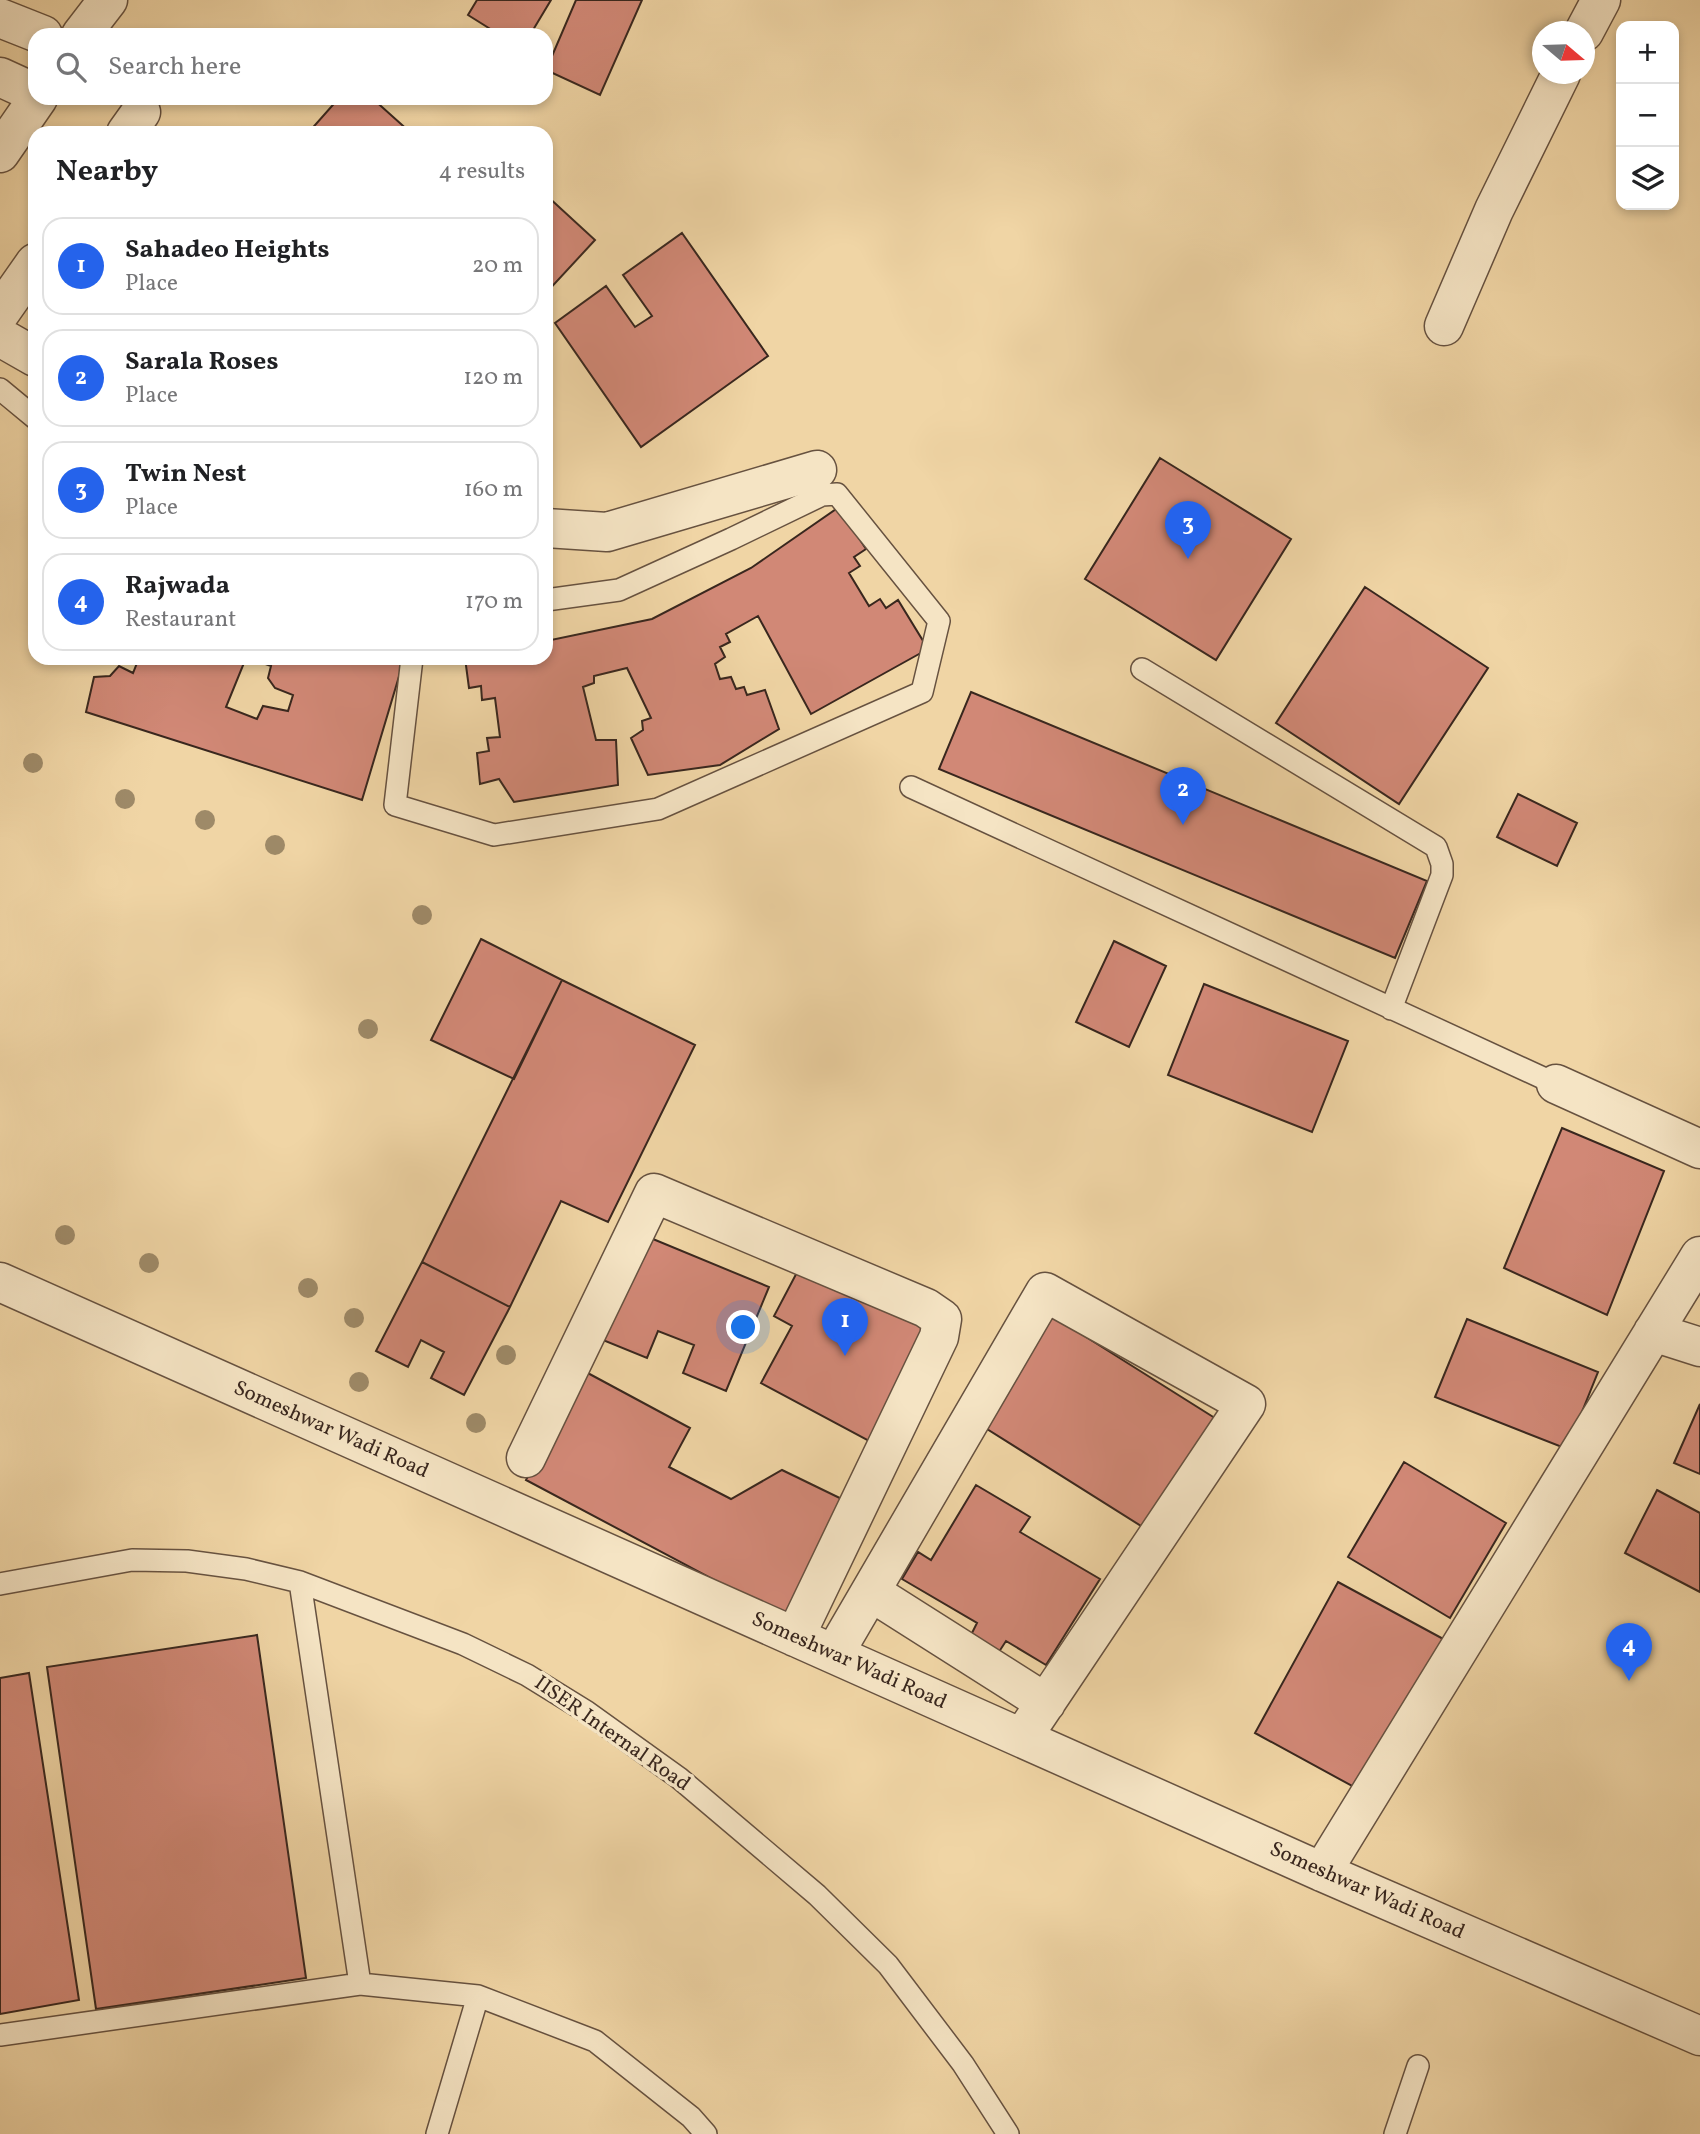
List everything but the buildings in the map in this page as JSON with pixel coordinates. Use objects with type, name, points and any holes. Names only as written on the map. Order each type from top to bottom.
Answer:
[{"type":"street","points":[[86,28],[108,0]]},
{"type":"street","points":[[1590,21],[1601,0]]},
{"type":"street","points":[[0,18],[28,29]]},
{"type":"street","points":[[0,77],[28,90]]},
{"type":"street","points":[[1444,326],[1494,209],[1556,84]]},
{"type":"street","points":[[0,153],[32,105]]},
{"type":"street","points":[[0,313],[28,273]]},
{"type":"street","points":[[0,337],[28,352]]},
{"type":"street","points":[[553,528],[607,532],[817,470]]},
{"type":"street","points":[[1556,1084],[1700,1149]]},
{"type":"street","points":[[526,1458],[653,1193],[926,1308],[942,1319],[939,1337],[795,1637]]},
{"type":"street","points":[[1322,1872],[1700,1255]]},
{"type":"street","name":"Someshwar Wadi Road","points":[[0,1282],[1322,1872],[1700,2036]]},
{"type":"street","points":[[834,1654],[1045,1292],[1246,1404],[1022,1738]]},
{"type":"street","points":[[1653,1332],[1700,1347]]},
{"type":"street","points":[[871,1591],[1046,1703]]},
{"type":"lane","points":[[0,389],[28,412]]},
{"type":"lane","points":[[411,665],[395,805],[494,835],[658,809],[922,692],[939,621],[837,494],[822,495],[619,590],[553,599]]},
{"type":"lane","points":[[1142,668],[1436,847],[1443,864],[1442,875],[1391,1009]]},
{"type":"lane","points":[[911,787],[1556,1084]]},
{"type":"lane","name":"IISER Internal Road","points":[[0,1584],[132,1560],[187,1561],[246,1569],[300,1582],[463,1644],[527,1675],[587,1712],[679,1778],[817,1895],[888,1965],[963,2064],[1008,2134]]},
{"type":"lane","points":[[300,1582],[360,1984]]},
{"type":"lane","points":[[0,2035],[360,1984],[478,1996],[595,2040],[691,2117],[706,2134]]},
{"type":"lane","points":[[437,2134],[478,1996]]},
{"type":"lane","points":[[1395,2134],[1418,2066]]},
{"type":"place","name":"Twin Nest","points":[[1188,559]]},
{"type":"place","name":"Sarala Roses","points":[[1183,825]]},
{"type":"place","name":"Sahadeo Heights","points":[[845,1356]]},
{"type":"place","name":"Rajwada","points":[[1629,1681]]}]
